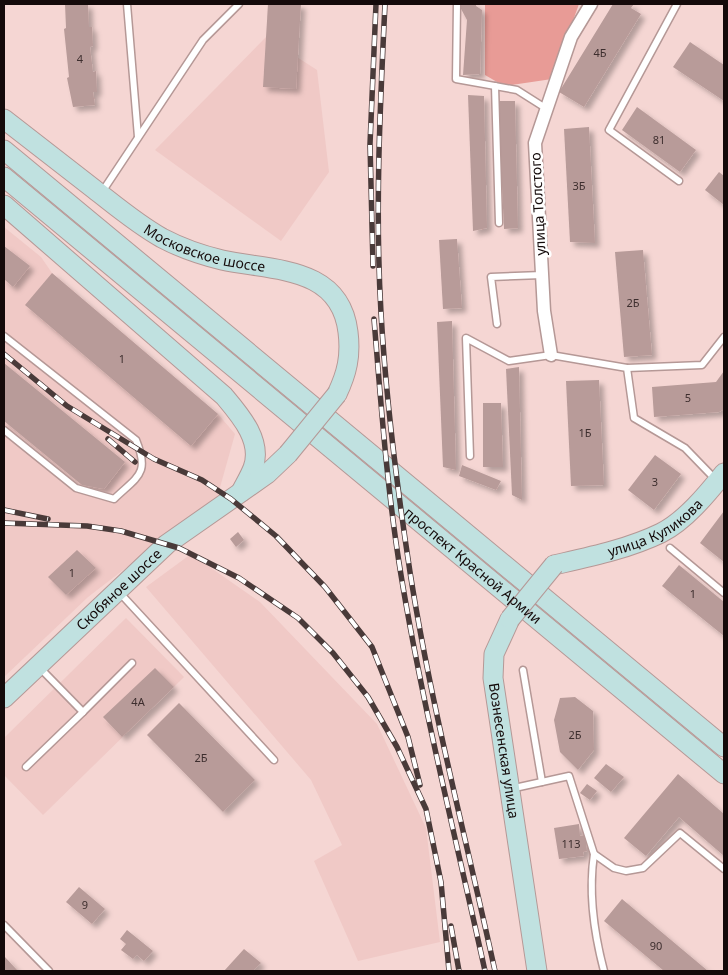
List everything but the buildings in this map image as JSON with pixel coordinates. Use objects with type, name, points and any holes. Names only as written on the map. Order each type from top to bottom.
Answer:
[{"type":"main road","name":"Московское шоссе","points":[[4,119],[100,194],[161,237],[191,252],[224,260],[269,266],[299,273],[322,285],[337,301],[347,323],[350,347],[348,372],[337,394],[288,454]]},
{"type":"main road","name":"проспект Красной Армии","points":[[4,150],[724,747]]},
{"type":"main road","name":"проспект Красной Армии","points":[[4,177],[724,774]]},
{"type":"main road","points":[[4,205],[224,396],[250,432],[256,449],[254,467],[241,492]]},
{"type":"main road","name":"Скобяное шоссе","points":[[4,698],[116,589],[167,544],[267,474],[288,454]]},
{"type":"main road","name":"улица Куликова","points":[[563,563],[662,532],[690,511],[722,481]]},
{"type":"main road","name":"Вознесенская улица","points":[[536,971],[493,678],[494,654],[510,619],[563,563]]},
{"type":"street","name":"улица Толстого","points":[[551,355],[544,311],[535,143],[571,37],[591,4]]},
{"type":"lane","points":[[127,4],[138,137]]},
{"type":"lane","points":[[100,194],[203,40],[239,4]]},
{"type":"lane","points":[[458,4],[456,78],[517,90],[547,109]]},
{"type":"lane","points":[[677,4],[609,130],[679,181]]},
{"type":"lane","points":[[495,86],[499,223]]},
{"type":"lane","points":[[497,324],[491,277],[542,275]]},
{"type":"lane","points":[[4,336],[136,440],[143,459],[141,472],[114,499],[76,488],[4,430]]},
{"type":"lane","points":[[470,456],[466,338],[509,360],[551,355],[627,368],[702,366],[724,337]]},
{"type":"lane","points":[[627,368],[634,418],[685,448],[722,481]]},
{"type":"lane","points":[[670,548],[724,593]]},
{"type":"lane","points":[[116,589],[274,760]]},
{"type":"lane","points":[[26,767],[132,663]]},
{"type":"lane","points":[[37,666],[83,712]]},
{"type":"lane","points":[[523,670],[542,782]]},
{"type":"lane","points":[[509,789],[569,776],[594,854],[591,878],[592,908],[596,943],[604,971]]},
{"type":"lane","points":[[594,854],[614,868],[626,871],[643,868],[680,832],[724,870]]},
{"type":"lane","points":[[4,925],[49,971]]},
{"type":"shaded area","points":[[485,4],[579,4],[552,79],[504,86],[485,75]]},
{"type":"shaded area","points":[[266,37],[317,70],[329,172],[281,241],[155,150]]},
{"type":"shaded area","points":[[4,227],[41,257],[52,273],[218,414],[235,434],[217,498],[88,597],[4,677]]},
{"type":"shaded area","points":[[191,554],[260,602],[377,724],[426,828],[440,942],[358,961],[314,861],[342,845],[311,780],[146,587]]},
{"type":"shaded area","points":[[126,618],[184,677],[43,815],[4,775],[4,738]]},
{"type":"railway","points":[[373,266],[370,144],[376,4]]},
{"type":"railway","points":[[385,4],[378,236],[383,346],[392,443],[418,622],[495,971]]},
{"type":"railway","points":[[374,319],[388,479],[401,575],[430,724],[485,971]]},
{"type":"railway","points":[[4,354],[67,406],[154,459],[202,480],[231,499],[276,536],[325,587],[372,647],[408,737],[420,785]]},
{"type":"railway","points":[[108,439],[135,462]]},
{"type":"railway","points":[[4,510],[48,519]]},
{"type":"railway","points":[[4,523],[87,526],[121,531],[179,548],[239,578],[298,618],[333,653],[368,697],[397,747],[426,809],[441,882],[449,971]]},
{"type":"railway","points":[[451,926],[459,971]]}]
